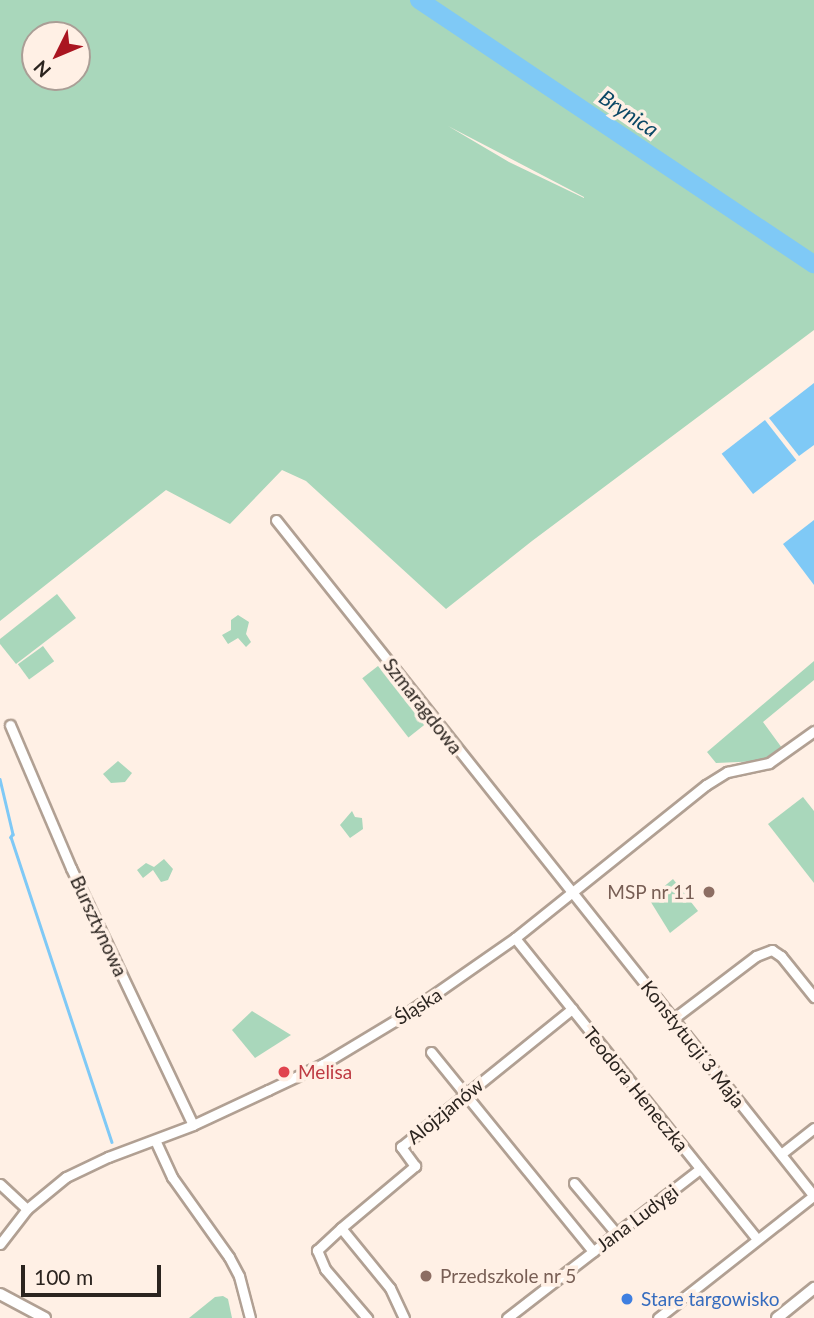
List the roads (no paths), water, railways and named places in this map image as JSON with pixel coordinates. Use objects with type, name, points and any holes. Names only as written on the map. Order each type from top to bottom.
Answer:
[{"type":"street","name":"Szmaragdowa","points":[[276,520],[571,892]]},
{"type":"street","name":"Bursztynowa","points":[[10,724],[71,868],[193,1125]]},
{"type":"street","name":"Śląska","points":[[0,1244],[27,1209],[66,1177],[85,1166],[193,1125],[323,1064],[425,1002],[515,937],[716,778],[727,772],[769,763],[814,731]]},
{"type":"street","name":"Konstytucji 3 Maja","points":[[571,892],[814,1196]]},
{"type":"street","name":"Teodora Heneczka","points":[[515,937],[757,1239]]},
{"type":"street","points":[[673,1019],[756,956],[772,950],[781,956],[814,997]]},
{"type":"street","name":"Alojzjanów","points":[[341,1228],[415,1166],[401,1147],[572,1009]]},
{"type":"street","points":[[431,1052],[593,1251]]},
{"type":"street","points":[[781,1154],[814,1128]]},
{"type":"street","points":[[155,1140],[181,1191],[229,1257],[239,1276],[250,1318]]},
{"type":"street","name":"Jana Ludygi","points":[[507,1318],[701,1169]]},
{"type":"street","points":[[574,1183],[616,1233]]},
{"type":"street","points":[[0,1184],[27,1209]]},
{"type":"street","points":[[658,1318],[814,1196]]},
{"type":"street","points":[[367,1318],[325,1269],[317,1250],[341,1228],[390,1289],[404,1318]]},
{"type":"street","points":[[777,1318],[814,1288]]},
{"type":"street","points":[[0,1294],[45,1318]]},
{"type":"water","points":[[814,383],[814,445],[799,456],[769,418]]},
{"type":"water","points":[[765,420],[796,460],[753,494],[722,454]]},
{"type":"water","points":[[814,520],[814,585],[783,544]]},
{"type":"waterway","name":"Brynica","points":[[419,0],[814,264]]},
{"type":"waterway","points":[[0,779],[13,834],[11,837],[112,1142]]},
{"type":"place","name":"MSP nr 11","points":[[709,892]]},
{"type":"place","name":"Melisa","points":[[284,1072]]},
{"type":"place","name":"Przedszkole nr 5","points":[[426,1276]]},
{"type":"place","name":"Stare targowisko","points":[[627,1299]]}]
